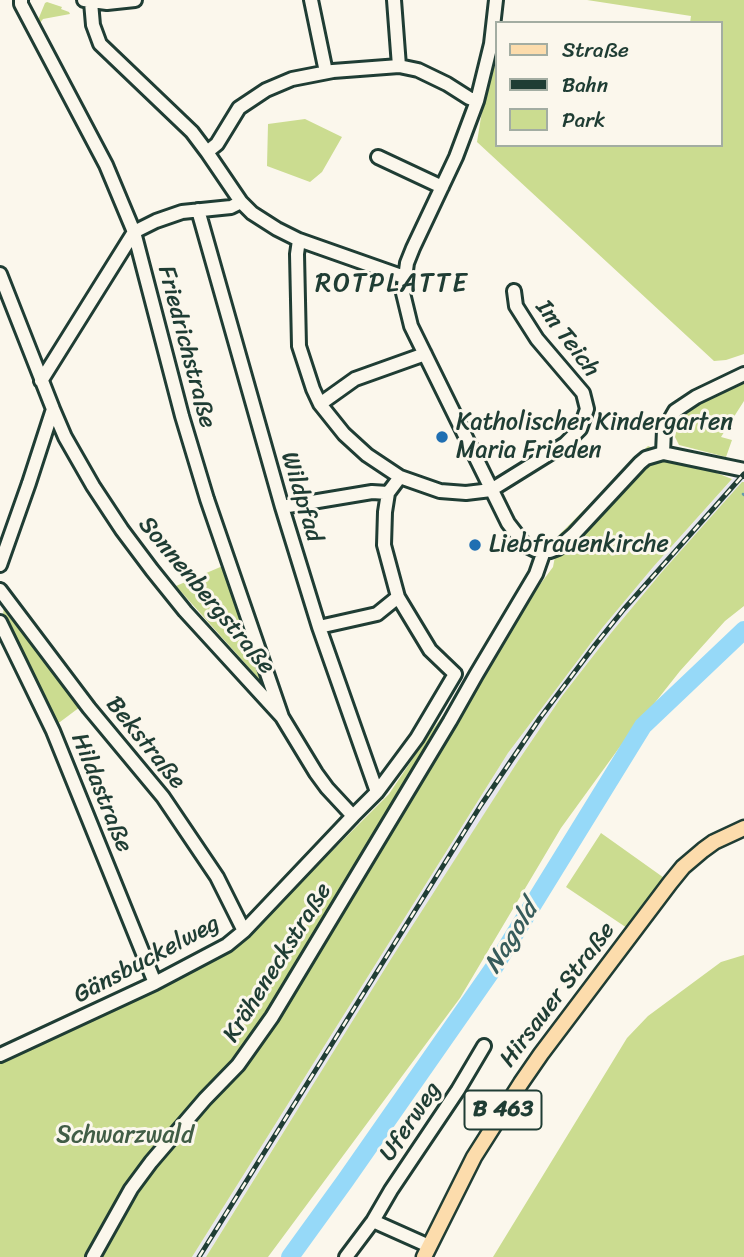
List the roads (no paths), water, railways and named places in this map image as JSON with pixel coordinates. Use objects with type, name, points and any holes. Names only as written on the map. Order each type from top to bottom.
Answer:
[{"type":"main road","name":"Hirsauer Straße","points":[[427,1252],[474,1157],[521,1083],[562,1026],[683,867],[714,842],[744,828]]},
{"type":"street","name":"Friedrichstraße","points":[[21,0],[106,164],[134,232],[206,499],[282,717]]},
{"type":"street","points":[[135,0],[107,3],[87,1],[100,44],[192,132],[251,213],[299,240],[404,277]]},
{"type":"street","points":[[311,0],[326,72]]},
{"type":"street","points":[[394,0],[398,66]]},
{"type":"street","points":[[496,0],[491,44],[477,101],[465,136],[407,263],[403,293],[411,326],[508,523],[525,545],[535,550],[550,551],[566,542],[646,458],[663,453],[744,470]]},
{"type":"street","points":[[207,152],[217,144],[239,108],[266,90],[292,79],[326,72],[398,66],[418,70],[477,101]]},
{"type":"street","points":[[378,157],[442,187]]},
{"type":"street","points":[[41,382],[134,232],[170,216],[242,202]]},
{"type":"street","name":"Wildpfad","points":[[198,210],[282,507],[319,627],[377,792]]},
{"type":"street","points":[[299,240],[299,346],[320,404],[344,434],[367,455],[400,478],[440,491],[467,493],[491,490]]},
{"type":"street","name":"Sonnenbergstraße","points":[[0,274],[65,437],[93,486],[152,570],[185,611],[282,717],[327,788],[353,816]]},
{"type":"street","name":"Im Teich","points":[[491,490],[565,444],[580,429],[587,409],[583,393],[537,339],[516,306],[514,291]]},
{"type":"street","points":[[0,316],[13,311]]},
{"type":"street","points":[[320,404],[355,379],[425,354]]},
{"type":"street","points":[[663,453],[664,430],[675,411],[696,397],[744,374]]},
{"type":"street","points":[[0,565],[53,409]]},
{"type":"street","points":[[400,478],[387,493],[384,545],[398,597],[430,650],[455,674],[475,675]]},
{"type":"street","points":[[282,507],[372,492],[387,493]]},
{"type":"street","name":"Kräheneckstraße","points":[[93,1257],[131,1189],[172,1136],[238,1065],[272,1017],[536,574],[544,551]]},
{"type":"street","name":"Bekstraße","points":[[0,590],[89,708],[163,797],[217,877],[244,931]]},
{"type":"street","points":[[319,627],[377,614],[398,597]]},
{"type":"street","name":"Hildastraße","points":[[0,622],[53,731],[155,983]]},
{"type":"street","name":"Gänsbuckelweg","points":[[0,1055],[155,983],[228,945],[377,792],[417,738],[455,674]]},
{"type":"street","name":"Uferweg","points":[[346,1257],[373,1221],[484,1046]]},
{"type":"street","points":[[373,1221],[427,1252]]},
{"type":"waterway","name":"Nagold","points":[[290,1257],[495,966],[643,726],[744,630]]},
{"type":"railway","points":[[199,1257],[481,805],[540,718],[624,609],[744,474]]},
{"type":"place","name":"Katholischer Kindergarten Maria Frieden","points":[[442,437]]},
{"type":"place","name":"Liebfrauenkirche","points":[[475,545]]},
{"type":"district","name":"ROTPLATTE","points":[[392,284]]},
{"type":"park label","name":"Schwarzwald","points":[[125,1136]]}]
